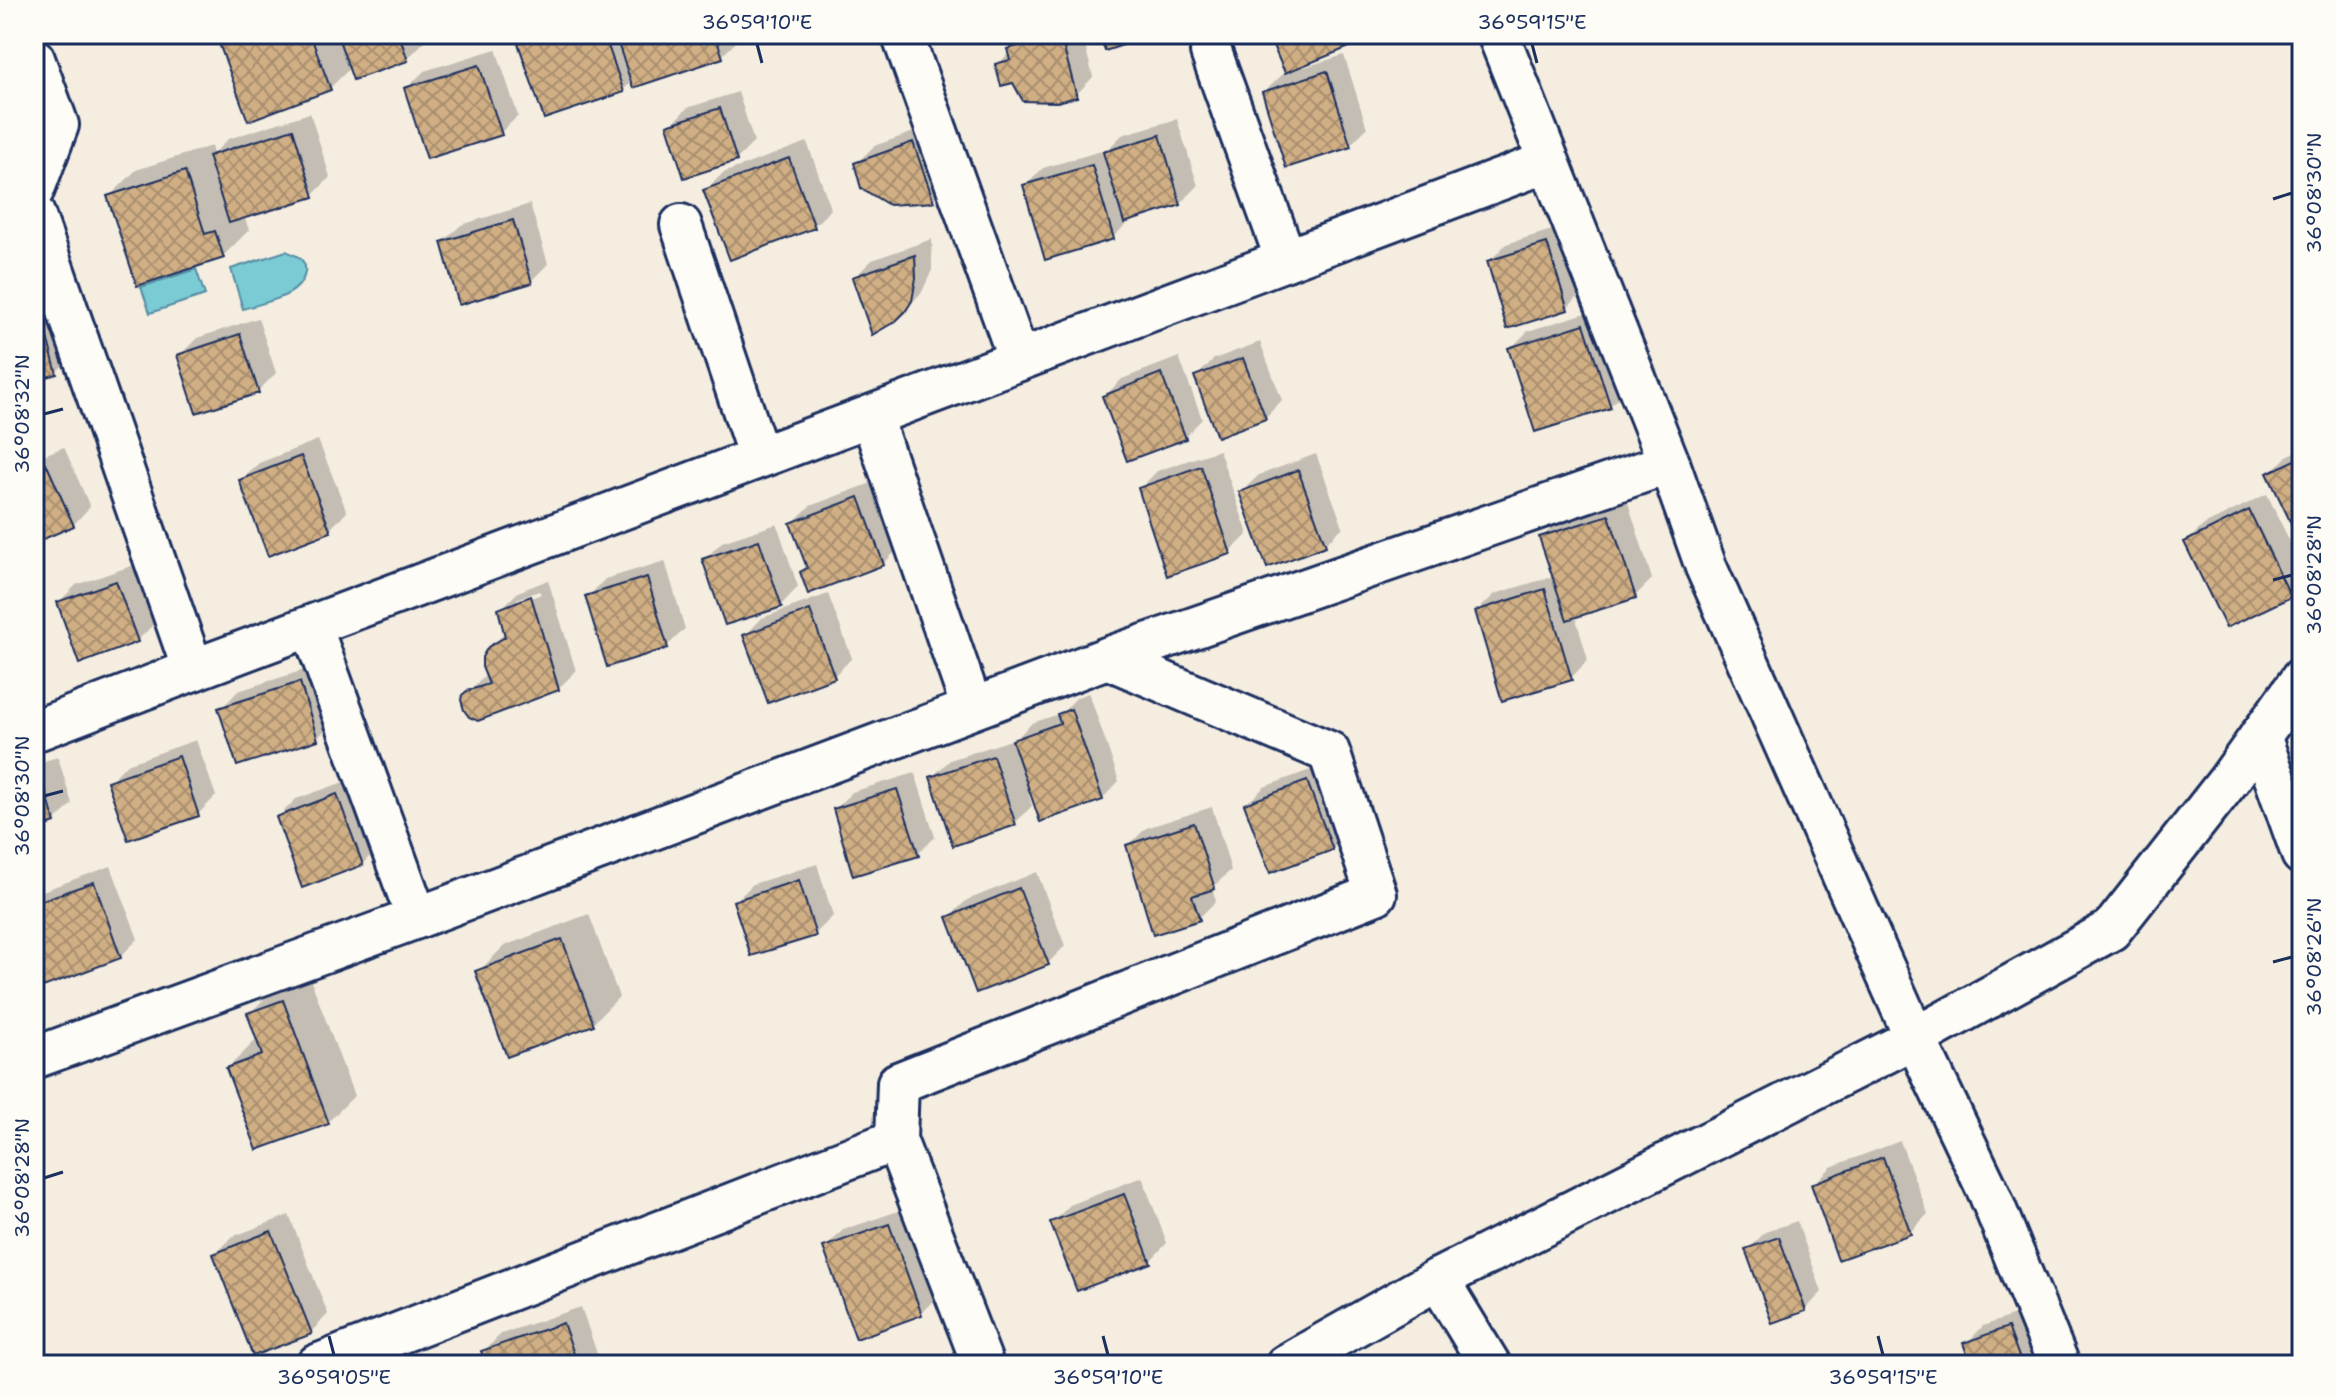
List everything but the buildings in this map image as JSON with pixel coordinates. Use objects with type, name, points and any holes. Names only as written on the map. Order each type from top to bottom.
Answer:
[{"type":"street","points":[[902,34],[1019,360]]},
{"type":"street","points":[[1498,34],[1669,463],[1706,567],[1915,1038],[1989,1193],[2059,1365]]},
{"type":"street","points":[[1211,52],[1286,260]]},
{"type":"street","points":[[34,59],[58,125],[34,189]]},
{"type":"street","points":[[34,731],[1547,162]]},
{"type":"street","points":[[34,214],[193,670]]},
{"type":"street","points":[[681,225],[759,457]]},
{"type":"street","points":[[871,416],[972,708]]},
{"type":"street","points":[[34,1058],[417,918],[1107,658],[1669,463]]},
{"type":"street","points":[[311,626],[417,918]]},
{"type":"street","points":[[983,1365],[896,1140],[898,1083],[1376,894],[1329,752],[1107,658]]},
{"type":"street","points":[[1286,1365],[1438,1279],[1915,1038],[2111,930],[2229,780],[2302,678]]},
{"type":"street","points":[[2260,736],[2302,854]]},
{"type":"street","points":[[317,1365],[896,1140]]},
{"type":"street","points":[[1438,1279],[1490,1365]]},
{"type":"water","points":[[286,251],[304,264],[305,272],[297,288],[280,298],[243,309],[231,269]]},
{"type":"water","points":[[196,269],[205,295],[150,313],[141,287]]}]
